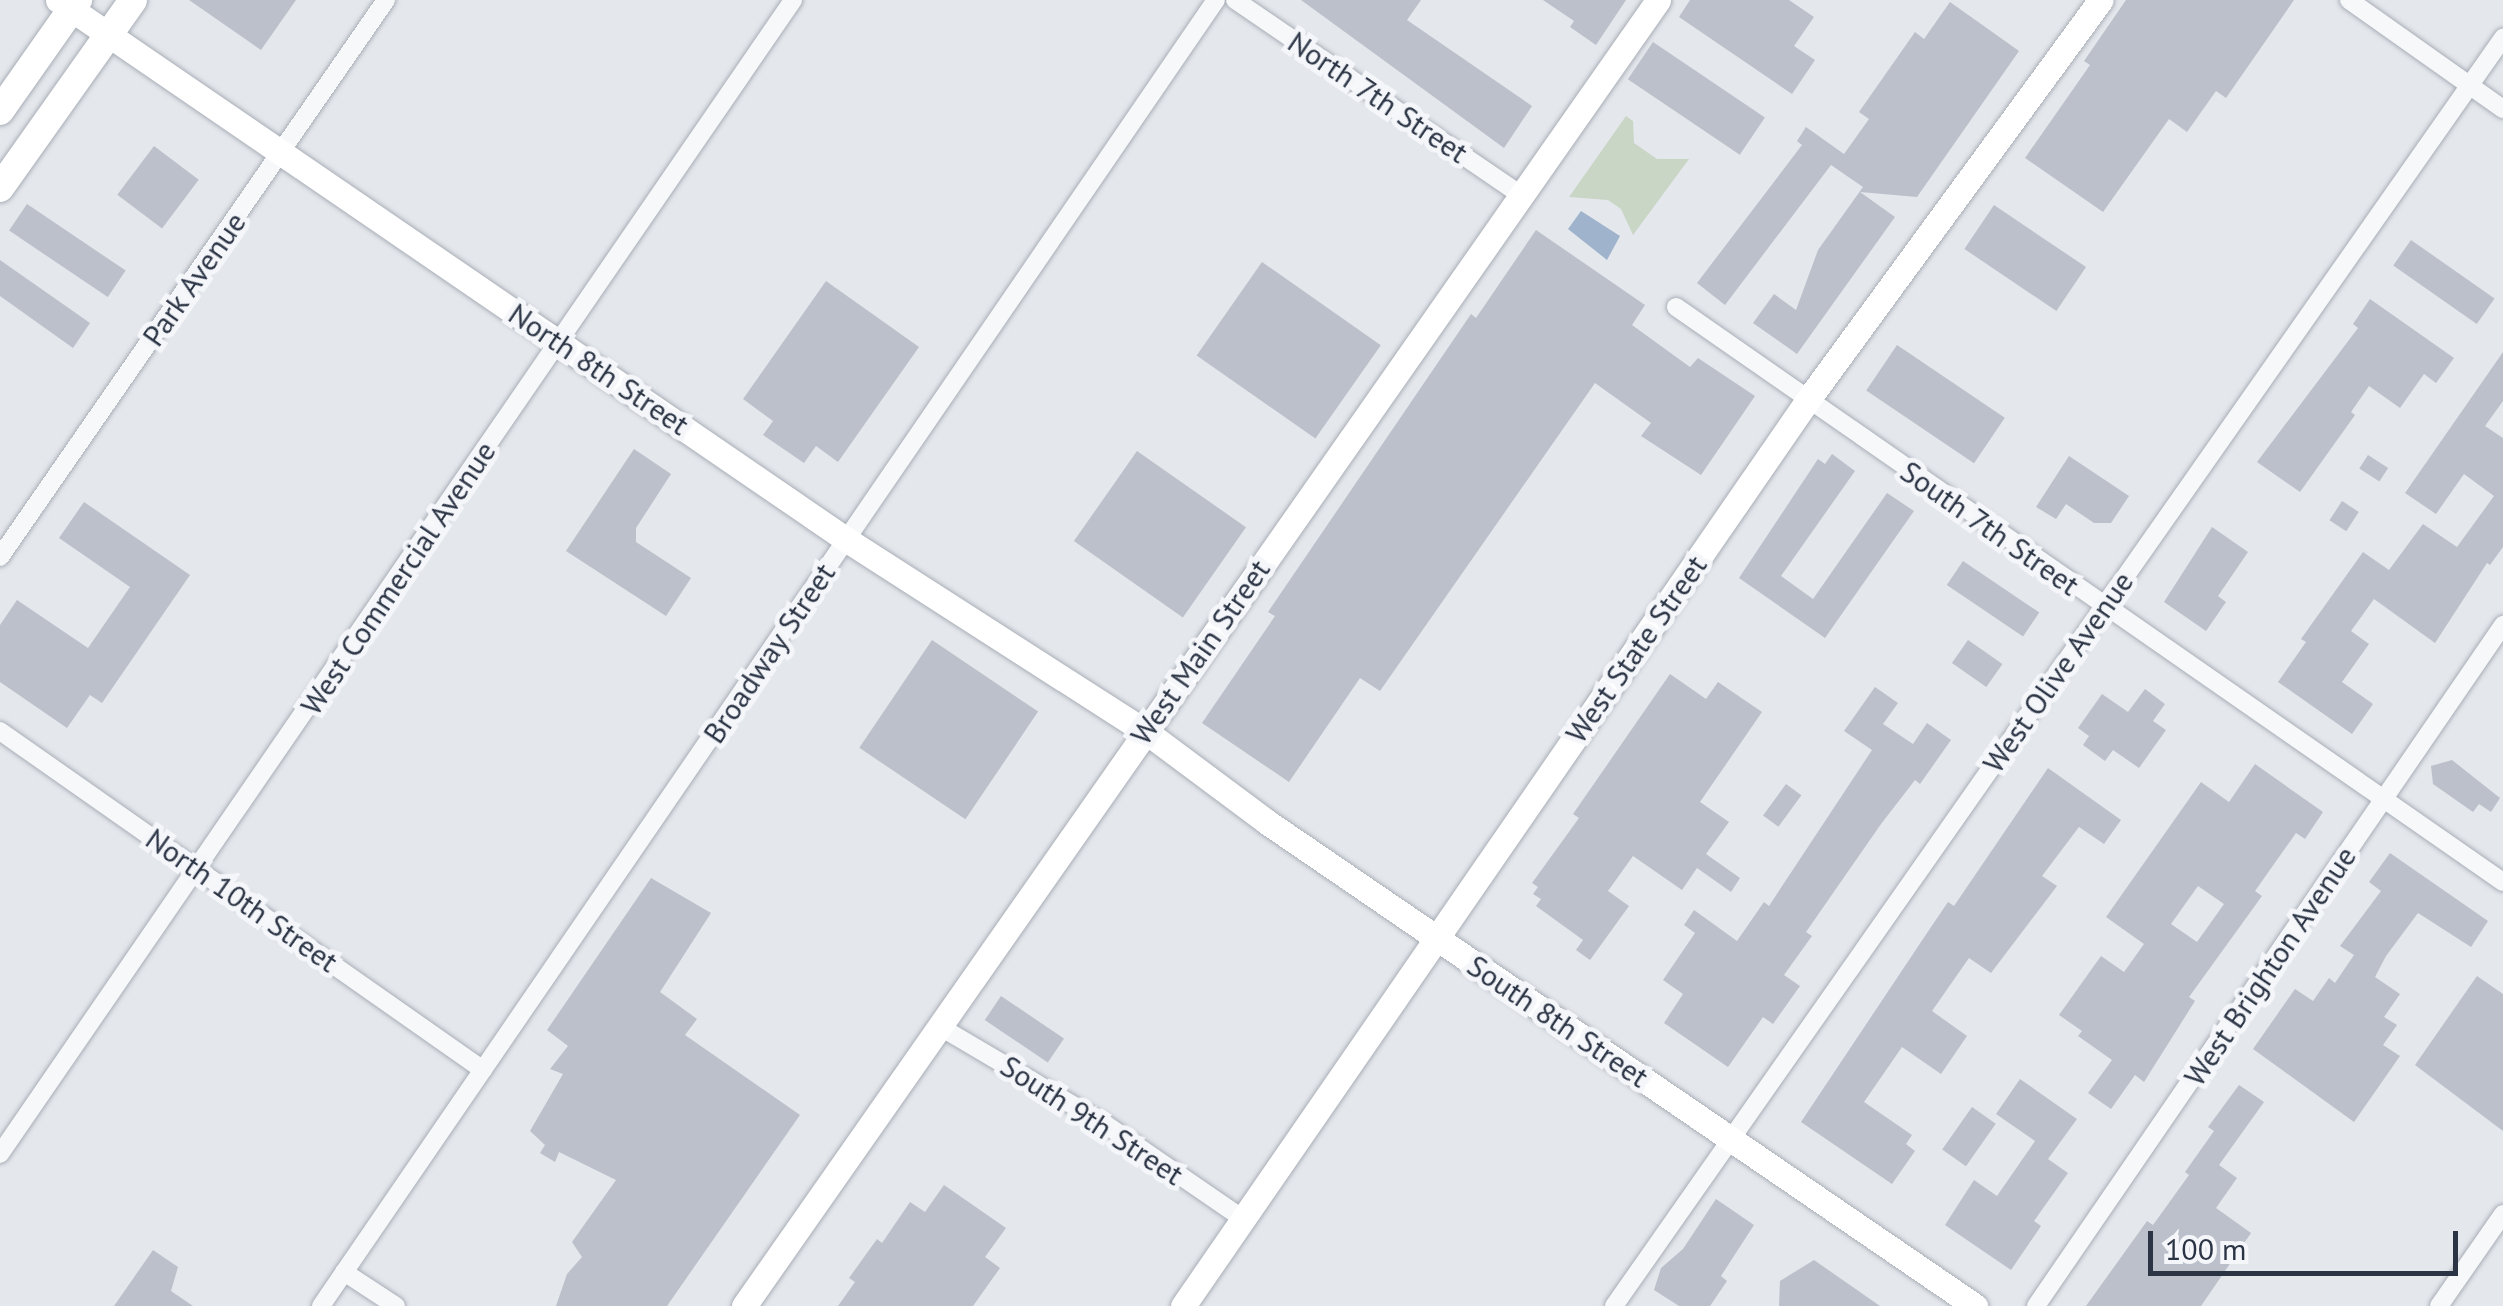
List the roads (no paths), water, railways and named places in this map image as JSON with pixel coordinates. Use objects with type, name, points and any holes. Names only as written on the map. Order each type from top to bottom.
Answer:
[{"type":"main road","points":[[0,188],[133,0]]},
{"type":"main road","points":[[0,111],[69,3]]},
{"type":"street","name":"Park Avenue","points":[[0,556],[386,0]]},
{"type":"street","name":"West Commercial Avenue","points":[[0,1154],[199,870],[792,0]]},
{"type":"street","name":"Broadway Street","points":[[320,1306],[1216,0]]},
{"type":"street","name":"North 7th Street","points":[[1235,0],[1521,195]]},
{"type":"street","name":"West Main Street","points":[[744,1306],[1658,0]]},
{"type":"street","name":"West State Street","points":[[1182,1306],[1808,401],[2100,0]]},
{"type":"street","points":[[2348,0],[2503,109]]},
{"type":"street","name":"North 8th Street","points":[[69,3],[847,540],[1144,731]]},
{"type":"street","name":"West Olive Avenue","points":[[1614,1306],[2503,38]]},
{"type":"street","name":"South 7th Street","points":[[1676,307],[2503,882]]},
{"type":"street","name":"West Brighton Avenue","points":[[2036,1306],[2503,626]]},
{"type":"street","name":"North 10th Street","points":[[0,731],[483,1070]]},
{"type":"street","name":"South 8th Street","points":[[1144,731],[1266,822],[1975,1306]]},
{"type":"street","name":"South 9th Street","points":[[939,1026],[1105,1124],[1242,1218]]},
{"type":"street","points":[[2439,1306],[2503,1214]]},
{"type":"street","points":[[344,1272],[396,1306]]},
{"type":"water","points":[[1581,211],[1620,236],[1607,260],[1568,229]]}]
